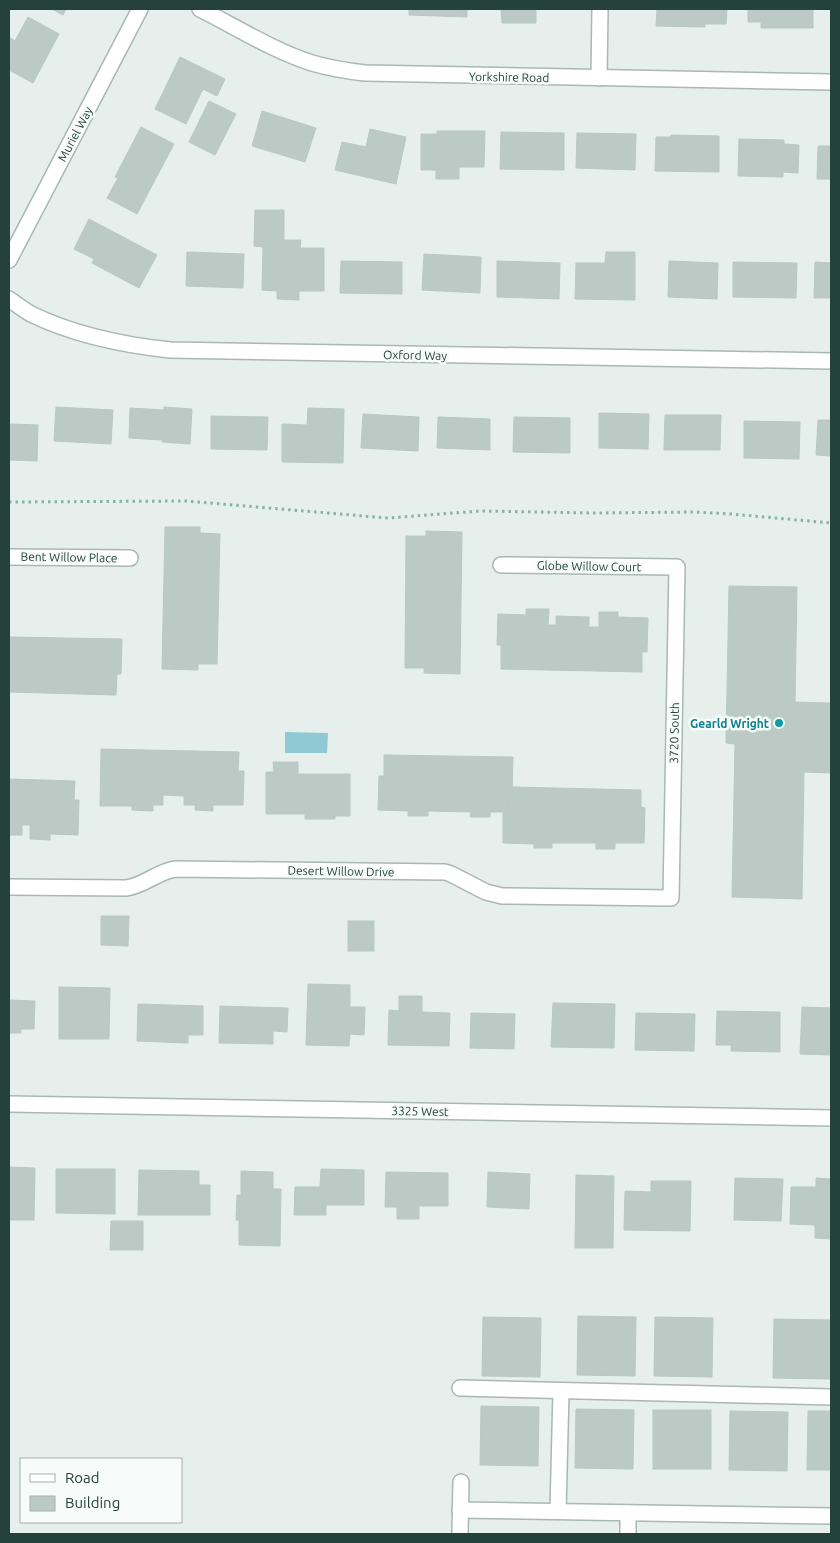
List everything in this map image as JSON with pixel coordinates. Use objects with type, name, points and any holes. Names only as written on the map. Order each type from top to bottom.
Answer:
[{"type":"street","name":"Muriel Way","points":[[9,260],[140,9]]},
{"type":"street","name":"Yorkshire Road","points":[[200,9],[283,51],[310,62],[365,74],[831,82]]},
{"type":"street","points":[[600,9],[600,78]]},
{"type":"street","name":"Oxford Way","points":[[9,299],[31,314],[71,329],[118,342],[170,350],[831,361]]},
{"type":"street","name":"Bent Willow Place","points":[[9,557],[130,558]]},
{"type":"street","name":"Globe Willow Court","points":[[501,565],[677,567]]},
{"type":"street","name":"3720 South","points":[[671,898],[677,567]]},
{"type":"street","name":"Desert Willow Drive","points":[[9,887],[126,888],[176,869],[445,872],[486,892],[502,896],[671,898]]},
{"type":"street","name":"3325 West","points":[[9,1104],[831,1118]]},
{"type":"street","points":[[460,1388],[831,1397]]},
{"type":"street","points":[[558,1512],[561,1391]]},
{"type":"street","points":[[460,1482],[460,1534]]},
{"type":"street","points":[[460,1510],[831,1516]]},
{"type":"street","points":[[628,1513],[628,1534]]},
{"type":"path","points":[[9,502],[186,502],[387,518],[481,511],[694,512],[831,523]]},
{"type":"water","points":[[285,732],[328,733],[327,753],[285,753]]},
{"type":"building","points":[[52,9],[66,9],[63,15]]},
{"type":"building","points":[[409,9],[467,9],[467,17],[409,15]]},
{"type":"building","points":[[501,9],[536,9],[536,23],[502,23]]},
{"type":"building","points":[[657,9],[727,9],[726,24],[705,24],[705,27],[656,26]]},
{"type":"building","points":[[748,9],[813,9],[813,28],[761,28],[761,22],[748,22]]},
{"type":"building","points":[[28,17],[59,34],[33,83],[9,70],[9,37],[15,41]]},
{"type":"building","points":[[180,57],[225,79],[217,96],[203,89],[186,124],[155,109]]},
{"type":"building","points":[[209,101],[236,114],[215,155],[189,142]]},
{"type":"building","points":[[262,111],[316,128],[305,162],[252,146]]},
{"type":"building","points":[[141,127],[174,144],[137,214],[107,198],[118,178],[115,177]]},
{"type":"building","points":[[370,129],[406,137],[396,184],[335,170],[342,142],[366,147]]},
{"type":"building","points":[[437,131],[485,131],[484,167],[459,167],[459,179],[436,179],[436,170],[421,170],[421,134],[437,134]]},
{"type":"building","points":[[501,132],[564,133],[564,170],[500,169]]},
{"type":"building","points":[[577,133],[636,134],[635,170],[576,168]]},
{"type":"building","points":[[671,135],[719,136],[719,172],[655,171],[656,137],[671,137]]},
{"type":"building","points":[[739,139],[784,140],[784,144],[799,145],[798,173],[783,172],[783,177],[738,176]]},
{"type":"building","points":[[818,146],[831,146],[831,179],[817,179]]},
{"type":"building","points":[[255,210],[284,210],[284,240],[301,240],[300,248],[324,248],[324,291],[299,291],[299,300],[277,299],[277,291],[262,290],[263,247],[254,246]]},
{"type":"building","points":[[89,219],[157,255],[139,288],[92,263],[94,259],[74,249]]},
{"type":"building","points":[[187,252],[244,254],[243,288],[186,286]]},
{"type":"building","points":[[606,252],[635,252],[635,300],[575,299],[576,263],[605,263]]},
{"type":"building","points":[[424,254],[481,257],[480,293],[422,290]]},
{"type":"building","points":[[341,261],[402,262],[402,294],[340,293]]},
{"type":"building","points":[[497,261],[560,263],[559,299],[497,297]]},
{"type":"building","points":[[669,261],[718,263],[717,299],[668,297]]},
{"type":"building","points":[[733,262],[797,263],[796,298],[733,297]]},
{"type":"building","points":[[815,262],[831,263],[831,298],[814,298]]},
{"type":"building","points":[[56,407],[113,410],[111,444],[54,441]]},
{"type":"building","points":[[164,407],[192,409],[190,444],[129,438],[130,408],[164,410]]},
{"type":"building","points":[[308,408],[344,409],[343,463],[282,462],[282,424],[307,425]]},
{"type":"building","points":[[599,413],[649,414],[648,449],[599,448]]},
{"type":"building","points":[[363,414],[419,417],[418,451],[361,448]]},
{"type":"building","points":[[665,415],[721,415],[720,450],[664,450]]},
{"type":"building","points":[[211,416],[268,417],[267,450],[211,449]]},
{"type":"building","points":[[438,417],[490,419],[490,450],[437,448]]},
{"type":"building","points":[[514,417],[570,418],[570,453],[513,452]]},
{"type":"building","points":[[818,420],[831,420],[831,456],[816,455]]},
{"type":"building","points":[[744,421],[800,422],[799,459],[744,458]]},
{"type":"building","points":[[9,424],[38,425],[37,461],[9,460]]},
{"type":"building","points":[[165,527],[200,527],[200,533],[220,534],[217,664],[198,664],[198,670],[162,669]]},
{"type":"building","points":[[426,531],[462,532],[460,674],[424,673],[424,668],[405,668],[406,536],[426,536]]},
{"type":"building","name":"Gearld Wright","points":[[729,586],[797,587],[795,702],[831,703],[831,773],[804,772],[802,899],[732,897],[735,744],[726,743]]},
{"type":"building","points":[[526,609],[549,609],[548,625],[556,625],[556,616],[589,617],[589,627],[599,627],[599,612],[618,612],[618,617],[648,618],[647,652],[642,652],[642,672],[501,669],[501,645],[497,645],[498,614],[526,615]]},
{"type":"building","points":[[9,637],[122,639],[121,674],[117,674],[116,695],[9,692]]},
{"type":"building","points":[[101,749],[239,752],[238,771],[244,771],[243,805],[213,805],[213,811],[195,810],[195,805],[184,805],[184,796],[163,795],[163,805],[153,805],[153,811],[132,810],[132,806],[100,806]]},
{"type":"building","points":[[384,755],[513,757],[512,797],[508,797],[508,812],[490,812],[490,817],[470,817],[471,812],[428,811],[428,816],[408,816],[408,811],[378,810],[379,776],[384,776]]},
{"type":"building","points":[[273,762],[298,762],[298,774],[350,774],[350,816],[335,816],[335,819],[305,819],[305,814],[266,814],[266,772],[274,772]]},
{"type":"building","points":[[9,779],[75,781],[74,800],[79,800],[78,835],[50,834],[50,840],[30,839],[30,825],[22,825],[22,835],[9,835]]},
{"type":"building","points":[[512,787],[641,790],[641,807],[645,808],[644,843],[615,843],[615,849],[596,849],[596,843],[552,843],[552,848],[534,848],[534,844],[503,843],[503,812],[508,812],[508,797],[512,797]]},
{"type":"building","points":[[101,916],[129,916],[128,946],[101,945]]},
{"type":"building","points":[[348,921],[374,921],[374,951],[348,951]]},
{"type":"building","points":[[308,984],[350,985],[350,1007],[365,1007],[364,1035],[350,1034],[349,1046],[306,1045]]},
{"type":"building","points":[[59,987],[110,988],[109,1039],[59,1039]]},
{"type":"building","points":[[399,996],[422,996],[422,1012],[450,1013],[449,1046],[388,1045],[389,1010],[399,1011]]},
{"type":"building","points":[[9,1000],[35,1001],[34,1029],[21,1029],[21,1033],[9,1033]]},
{"type":"building","points":[[553,1003],[615,1004],[614,1048],[551,1047]]},
{"type":"building","points":[[138,1004],[203,1006],[203,1035],[188,1035],[188,1043],[137,1041]]},
{"type":"building","points":[[220,1006],[288,1008],[287,1032],[273,1031],[273,1044],[219,1043]]},
{"type":"building","points":[[802,1007],[831,1008],[831,1055],[800,1054]]},
{"type":"building","points":[[717,1011],[780,1012],[780,1052],[731,1051],[731,1045],[716,1045]]},
{"type":"building","points":[[471,1013],[515,1014],[514,1049],[470,1048]]},
{"type":"building","points":[[636,1013],[695,1014],[694,1051],[635,1050]]},
{"type":"building","points":[[9,1167],[35,1168],[34,1220],[9,1220]]},
{"type":"building","points":[[56,1169],[115,1169],[115,1214],[56,1213]]},
{"type":"building","points":[[321,1169],[364,1170],[364,1205],[326,1205],[326,1215],[294,1215],[295,1187],[320,1187]]},
{"type":"building","points":[[139,1170],[199,1171],[199,1185],[210,1185],[210,1215],[138,1215]]},
{"type":"building","points":[[241,1171],[273,1172],[273,1189],[281,1189],[280,1246],[239,1245],[239,1220],[236,1220],[237,1195],[241,1195]]},
{"type":"building","points":[[386,1172],[448,1173],[448,1206],[419,1206],[419,1219],[397,1219],[397,1207],[385,1207]]},
{"type":"building","points":[[488,1172],[530,1174],[529,1209],[487,1207]]},
{"type":"building","points":[[576,1175],[614,1176],[613,1248],[575,1248]]},
{"type":"building","points":[[735,1178],[783,1179],[781,1221],[734,1220]]},
{"type":"building","points":[[816,1178],[831,1179],[831,1239],[815,1238],[815,1225],[790,1224],[791,1187],[816,1187]]},
{"type":"building","points":[[651,1181],[691,1181],[690,1231],[624,1230],[625,1191],[651,1192]]},
{"type":"building","points":[[111,1221],[143,1221],[143,1250],[110,1250]]},
{"type":"building","points":[[578,1316],[636,1317],[635,1376],[577,1375]]},
{"type":"building","points":[[483,1317],[541,1318],[540,1377],[482,1376]]},
{"type":"building","points":[[655,1317],[713,1318],[712,1377],[654,1376]]},
{"type":"building","points":[[774,1319],[831,1320],[831,1379],[773,1378]]},
{"type":"building","points":[[481,1406],[539,1407],[538,1466],[480,1465]]},
{"type":"building","points":[[576,1409],[634,1410],[633,1469],[575,1468]]},
{"type":"building","points":[[653,1410],[711,1410],[711,1469],[653,1469]]},
{"type":"building","points":[[730,1411],[788,1412],[787,1471],[729,1470]]},
{"type":"building","points":[[808,1411],[831,1411],[831,1470],[807,1470]]},
{"type":"place","name":"Gearld Wright","points":[[779,723]]}]
